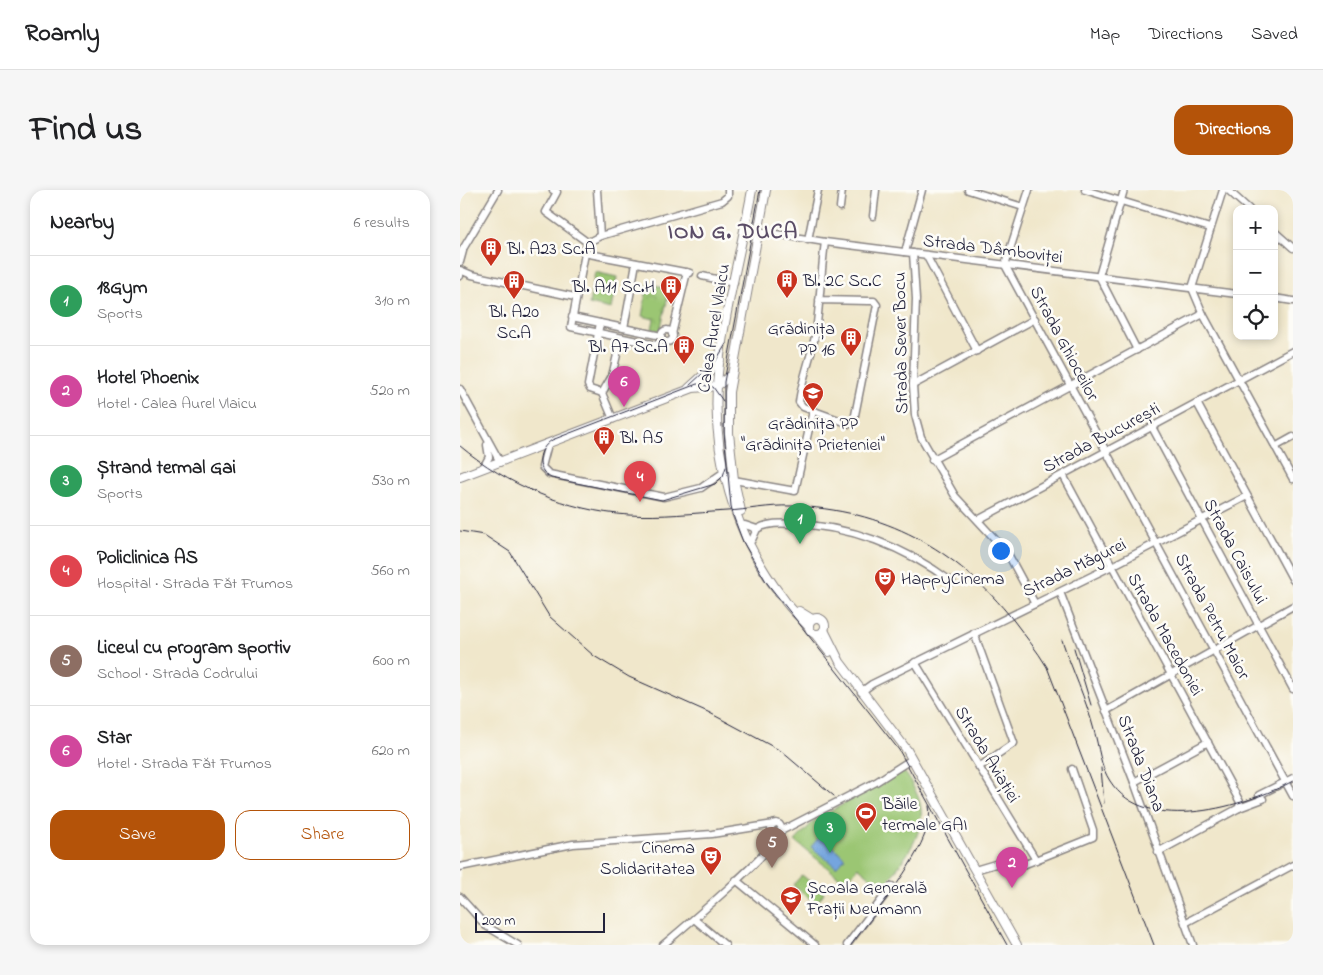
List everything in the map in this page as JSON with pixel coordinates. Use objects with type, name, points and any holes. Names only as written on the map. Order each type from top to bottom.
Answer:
[{"type":"main road","name":"Calea Aurel Vlaicu","points":[[752,190],[720,360],[717,386],[717,430],[724,472],[741,528],[754,554],[782,597],[810,622]]},
{"type":"main road","name":"Calea Aurel Vlaicu","points":[[766,190],[732,375],[728,423],[734,480],[745,525],[772,575],[792,603],[810,622],[815,634],[824,642],[841,671],[857,690],[861,692]]},
{"type":"main road","points":[[685,391],[720,360]]},
{"type":"main road","points":[[460,477],[685,391],[700,386],[717,386],[732,375]]},
{"type":"main road","name":"Calea Aurel Vlaicu","points":[[810,622],[818,617],[823,620],[825,624],[824,630],[837,658],[912,759],[1017,945]]},
{"type":"main road","points":[[815,634],[824,630]]},
{"type":"street","points":[[460,262],[462,252],[498,190]]},
{"type":"street","points":[[596,190],[600,236]]},
{"type":"street","points":[[662,338],[656,345],[571,327],[575,297],[587,242],[600,236],[722,201],[728,196],[728,190]]},
{"type":"street","points":[[808,240],[818,190]]},
{"type":"street","points":[[840,207],[842,190]]},
{"type":"street","points":[[873,216],[876,190]]},
{"type":"street","name":"Strada Sever Bocu","points":[[905,252],[922,190]]},
{"type":"street","points":[[968,190],[1023,207]]},
{"type":"street","points":[[1006,265],[1028,190]]},
{"type":"street","points":[[1085,190],[1210,228]]},
{"type":"street","points":[[1124,190],[1099,276],[1137,350]]},
{"type":"street","points":[[1222,190],[1192,288],[1203,314],[1293,479]]},
{"type":"street","points":[[1228,190],[1245,205]]},
{"type":"street","points":[[555,191],[546,212],[587,242]]},
{"type":"street","name":"Strada Dâmboviței","points":[[745,229],[808,240],[1233,293]]},
{"type":"street","points":[[1278,235],[1293,248]]},
{"type":"street","points":[[819,300],[874,301],[877,305],[852,424],[813,412],[799,404],[816,329],[824,242]]},
{"type":"street","points":[[572,317],[624,328],[671,341],[688,273],[584,253]]},
{"type":"street","name":"Strada Sever Bocu","points":[[913,253],[916,299],[913,385],[918,427],[932,460],[957,500],[1007,552],[1034,604]]},
{"type":"street","points":[[926,255],[977,351]]},
{"type":"street","points":[[624,328],[636,263]]},
{"type":"street","name":"Strada Ghioceilor","points":[[1006,265],[1106,452]]},
{"type":"street","points":[[472,276],[460,277],[460,270],[472,276],[575,297]]},
{"type":"street","points":[[702,276],[734,283]]},
{"type":"street","points":[[1278,299],[1293,301]]},
{"type":"street","points":[[932,460],[1203,314]]},
{"type":"street","points":[[913,385],[1035,319]]},
{"type":"street","points":[[600,323],[588,385],[590,389],[602,393],[613,419]]},
{"type":"street","points":[[602,393],[612,376],[621,338]]},
{"type":"street","name":"Strada București","points":[[978,520],[1293,351]]},
{"type":"street","points":[[460,389],[500,462]]},
{"type":"street","points":[[1197,403],[1293,580]]},
{"type":"street","points":[[734,480],[795,491],[813,412]]},
{"type":"street","name":"Strada Caisului","points":[[1152,427],[1293,689]]},
{"type":"street","points":[[483,468],[489,454],[484,434]]},
{"type":"street","points":[[1275,446],[1293,437]]},
{"type":"street","points":[[548,444],[542,459],[542,467],[545,472],[590,484],[659,497],[704,486],[724,472]]},
{"type":"street","name":"Strada Petru Maior","points":[[1106,452],[1293,796]]},
{"type":"street","name":"Strada Macedoniei","points":[[1063,475],[1240,802],[1239,808]]},
{"type":"street","name":"Strada Măgurei","points":[[861,692],[872,684],[915,662],[1112,566],[1247,496]]},
{"type":"street","points":[[745,525],[757,528],[767,524],[798,524],[849,532],[898,549],[927,564],[952,582]]},
{"type":"street","points":[[752,540],[757,528]]},
{"type":"street","name":"Strada Diana","points":[[1060,592],[1134,782],[1193,945]]},
{"type":"street","points":[[1106,711],[1293,606]]},
{"type":"street","points":[[974,633],[1014,743],[979,767]]},
{"type":"street","name":"Strada Aviației","points":[[915,662],[1036,860]]},
{"type":"street","points":[[1134,782],[1208,742]]},
{"type":"street","points":[[460,867],[573,844],[712,834],[761,825],[776,829],[876,782],[912,759]]},
{"type":"street","points":[[975,870],[1002,862],[1020,865],[1082,843],[1094,834],[1072,769]]},
{"type":"street","points":[[1158,852],[1293,778]]},
{"type":"street","points":[[663,945],[736,880],[772,843],[776,829]]},
{"type":"street","points":[[1185,923],[1293,865]]},
{"type":"street","points":[[736,880],[815,945]]},
{"type":"street","points":[[847,945],[892,886]]},
{"type":"street","points":[[460,897],[486,926],[518,945]]},
{"type":"street","points":[[694,919],[725,945]]},
{"type":"green space","points":[[595,272],[617,277],[611,309],[589,304]]},
{"type":"green space","points":[[648,284],[670,288],[660,331],[652,329],[654,319],[642,316]]},
{"type":"green space","points":[[902,771],[908,776],[920,804],[919,830],[907,854],[883,888],[858,867],[846,883],[795,841],[815,820]]},
{"type":"green space","points":[[802,875],[824,893],[816,904],[793,885]]},
{"type":"water","points":[[821,835],[845,858],[836,867],[811,847]]},
{"type":"tram line","points":[[760,190],[724,382],[724,432],[731,506],[734,518],[743,542],[767,583],[899,750],[1007,945]]},
{"type":"tram line","points":[[690,385],[715,362],[726,344]]},
{"type":"tram line","points":[[723,401],[713,387],[697,384],[552,440],[543,449],[540,465],[542,470],[551,478],[662,500],[715,484],[723,476],[726,467]]},
{"type":"tram line","points":[[851,945],[887,898],[913,858],[923,839],[929,821],[929,806]]},
{"type":"railway","points":[[460,446],[478,460],[518,484],[539,494],[583,508],[629,515],[690,514],[783,506],[825,509],[857,515],[887,524],[916,537],[942,553],[992,595],[1014,621],[1047,667],[1154,945]]},
{"type":"railway","points":[[460,531],[484,535],[510,552],[549,616],[594,656],[629,677],[708,712],[781,751],[834,796]]},
{"type":"railway","points":[[1062,640],[1091,718],[1104,769],[1110,781],[1126,798],[1147,808],[1171,812],[1197,811],[1224,807],[1250,799],[1293,781]]},
{"type":"railway","points":[[1074,648],[1091,705]]},
{"type":"railway","points":[[1101,768],[1104,803]]},
{"type":"place","name":"Bl. A23 Sc.A","points":[[491,267]]},
{"type":"place","name":"Bl. 2C Sc.C","points":[[787,299]]},
{"type":"place","name":"Bl. A20 Sc.A","points":[[514,300]]},
{"type":"place","name":"Bl. A11 Sc.H","points":[[671,305]]},
{"type":"place","name":"Grădinița PP 16","points":[[851,357]]},
{"type":"place","name":"Bl. A7 Sc.A","points":[[684,365]]},
{"type":"place","name":"Star","points":[[624,407]]},
{"type":"place","name":"Grădinița PP \"Grădinița Prieteniei\"","points":[[813,412]]},
{"type":"place","name":"Bl. A5","points":[[604,456]]},
{"type":"place","name":"Policlinica AS","points":[[640,502]]},
{"type":"place","name":"18Gym","points":[[800,544]]},
{"type":"place","name":"HappyCinema","points":[[885,597]]},
{"type":"place","name":"Băile termale GAI","points":[[866,832]]},
{"type":"place","name":"Ștrand termal Gai","points":[[830,853]]},
{"type":"place","name":"Liceul cu program sportiv","points":[[772,868]]},
{"type":"place","name":"Cinema Solidaritatea","points":[[711,876]]},
{"type":"place","name":"Hotel Phoenix","points":[[1012,888]]},
{"type":"place","name":"Școala Generală Frații Neumann","points":[[791,916]]},
{"type":"district","name":"ION G. DUCA","points":[[733,230]]}]
